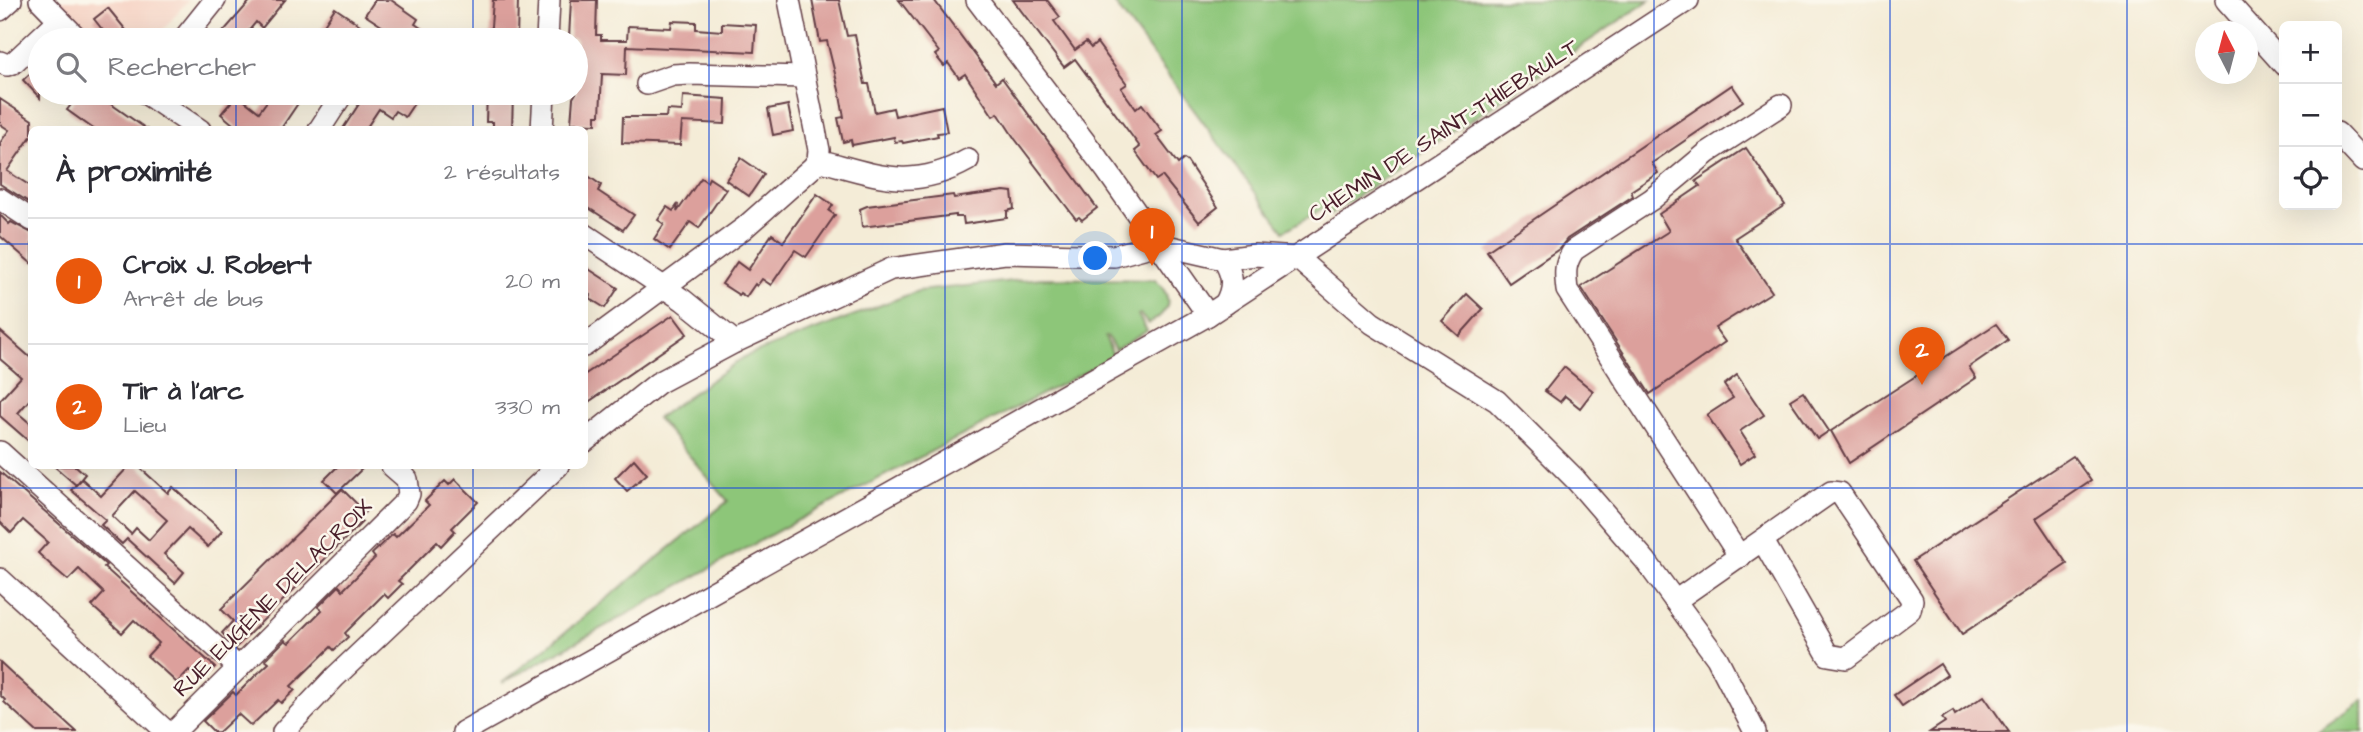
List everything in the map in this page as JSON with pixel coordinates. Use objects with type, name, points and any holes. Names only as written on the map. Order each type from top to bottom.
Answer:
[{"type":"street","points":[[0,10],[11,0]]},
{"type":"street","points":[[40,0],[67,28]]},
{"type":"street","points":[[193,28],[215,0]]},
{"type":"street","points":[[548,28],[549,0]]},
{"type":"street","points":[[588,343],[744,228],[806,175],[818,160],[819,150],[789,0]]},
{"type":"street","points":[[978,0],[1093,152],[1158,244],[1216,310],[1233,290],[1232,277],[1223,259]]},
{"type":"street","name":"CHEMIN DE SAINT-THIEBAULT","points":[[463,732],[1216,310],[1688,0]]},
{"type":"street","points":[[2226,0],[2279,59]]},
{"type":"street","points":[[50,28],[59,20]]},
{"type":"street","points":[[0,62],[7,65],[12,63],[28,48]]},
{"type":"street","points":[[648,84],[673,75],[691,74],[804,77]]},
{"type":"street","points":[[163,105],[194,126]]},
{"type":"street","points":[[321,126],[335,105]]},
{"type":"street","points":[[542,126],[543,105]]},
{"type":"street","points":[[1741,557],[1567,290],[1564,270],[1574,250],[1653,199],[1707,153],[1781,105]]},
{"type":"street","points":[[2342,138],[2363,161]]},
{"type":"street","points":[[818,160],[899,180],[937,174],[968,160]]},
{"type":"street","points":[[0,199],[28,217]]},
{"type":"street","points":[[588,237],[683,300],[735,342]]},
{"type":"street","points":[[588,439],[658,383],[735,342],[891,269],[1005,253],[1114,256],[1158,244],[1223,259],[1255,255],[1297,258],[1372,323],[1497,401],[1575,479],[1645,559],[1717,658],[1755,732]]},
{"type":"street","points":[[0,452],[239,668]]},
{"type":"street","name":"RUE EUGÈNE DELACROIX","points":[[174,732],[407,501],[407,479],[395,469]]},
{"type":"street","points":[[282,732],[344,668],[555,469]]},
{"type":"street","points":[[1675,601],[1831,492],[1840,492],[1912,600],[1910,610],[1846,658],[1828,656],[1763,541]]},
{"type":"street","points":[[0,579],[167,732]]},
{"type":"shaded area","points":[[58,0],[188,0],[165,28],[87,28]]},
{"type":"green space","points":[[1112,0],[1650,0],[1331,214],[1326,207],[1284,231]]},
{"type":"green space","points":[[1041,278],[1155,280],[1165,293],[1167,304],[1161,315],[1148,324],[1138,315],[1147,331],[1115,350],[1107,336],[1105,337],[1114,357],[785,527],[502,683],[728,501],[657,418],[744,357],[918,291]]},
{"type":"green space","points":[[2363,700],[2363,732],[2317,732]]},
{"type":"building","points":[[251,0],[285,0],[262,28],[256,22],[251,28],[226,28]]},
{"type":"building","points":[[375,0],[391,0],[418,19],[415,24],[421,28],[385,28],[365,15]]},
{"type":"building","points":[[493,0],[518,0],[517,28],[491,28]]},
{"type":"building","points":[[571,0],[597,0],[596,35],[601,35],[601,40],[627,40],[628,26],[671,28],[672,21],[696,22],[696,29],[722,31],[722,23],[756,25],[754,52],[627,46],[626,75],[602,74],[600,115],[596,115],[596,124],[571,123],[572,105],[588,105],[588,28],[570,28]]},
{"type":"building","points":[[812,0],[839,0],[847,36],[855,35],[865,84],[869,84],[875,112],[893,108],[895,116],[942,106],[947,132],[903,143],[895,142],[894,137],[852,145],[851,140],[843,142],[838,118],[844,117],[839,90],[827,41],[820,42]]},
{"type":"building","points":[[899,0],[934,0],[996,83],[1002,78],[1097,208],[1082,220],[1079,217],[1076,219],[998,113],[993,116],[965,74],[959,78],[948,63],[944,66],[935,55],[939,52]]},
{"type":"building","points":[[1013,0],[1047,0],[1060,17],[1054,21],[1075,50],[1086,42],[1091,48],[1097,43],[1127,84],[1121,88],[1136,109],[1142,104],[1162,131],[1156,135],[1178,164],[1184,159],[1187,161],[1218,207],[1199,222],[1162,176],[1156,180],[1135,151],[1140,147],[1075,59],[1064,67]]},
{"type":"building","points":[[108,8],[124,28],[101,28],[94,19]]},
{"type":"building","points":[[335,8],[360,25],[358,28],[322,28]]},
{"type":"building","points":[[1732,85],[1743,101],[1652,163],[1658,173],[1631,191],[1633,196],[1567,239],[1559,249],[1509,283],[1487,251]]},
{"type":"building","points":[[683,96],[726,99],[725,124],[682,122],[680,145],[622,143],[623,117],[666,117],[667,110],[682,111]]},
{"type":"building","points":[[0,99],[32,120],[32,126],[28,126],[28,141],[7,171],[28,184],[28,202],[0,184],[0,143],[9,130],[0,124]]},
{"type":"building","points":[[71,105],[112,105],[142,126],[89,126],[67,110]]},
{"type":"building","points":[[229,105],[250,105],[259,112],[264,105],[297,105],[283,126],[235,126],[221,114]]},
{"type":"building","points":[[358,105],[413,105],[405,117],[395,111],[391,117],[379,109],[368,126],[345,126]]},
{"type":"building","points":[[487,105],[513,105],[512,126],[493,126],[493,122],[486,122]]},
{"type":"building","points":[[788,105],[793,131],[773,135],[768,109]]},
{"type":"building","points":[[1746,148],[1785,205],[1735,238],[1772,292],[1715,328],[1725,342],[1650,394],[1581,287],[1669,231],[1659,214],[1700,186],[1696,181]]},
{"type":"building","points":[[741,158],[764,174],[749,196],[726,180]]},
{"type":"building","points":[[588,176],[601,185],[598,191],[634,215],[623,230],[588,208]]},
{"type":"building","points":[[701,178],[707,182],[709,178],[726,189],[699,228],[690,222],[670,250],[654,239],[664,224],[658,220],[667,207],[673,211],[678,204],[677,212]]},
{"type":"building","points":[[1012,192],[1014,209],[1007,211],[1007,218],[964,224],[963,217],[956,215],[862,227],[860,209],[867,206]]},
{"type":"building","points":[[817,194],[833,205],[829,211],[835,215],[806,257],[795,250],[771,285],[762,279],[746,297],[722,284],[737,262],[748,270],[772,234],[783,242]]},
{"type":"building","points":[[0,215],[9,224],[11,222],[28,231],[28,260],[0,236]]},
{"type":"building","points":[[588,269],[618,288],[605,308],[589,298],[591,295],[588,293]]},
{"type":"building","points":[[1467,294],[1483,309],[1459,336],[1442,321]]},
{"type":"building","points":[[673,315],[687,334],[588,402],[588,372]]},
{"type":"building","points":[[1996,324],[2008,340],[1969,367],[1976,378],[1849,463],[1831,431]]},
{"type":"building","points":[[0,331],[28,356],[28,402],[18,413],[28,422],[28,440],[0,416],[0,400],[21,377],[0,359]]},
{"type":"building","points":[[1564,367],[1593,391],[1580,408],[1565,396],[1560,402],[1545,391]]},
{"type":"building","points":[[1737,375],[1764,415],[1740,431],[1755,454],[1740,464],[1707,415],[1733,398],[1724,385]]},
{"type":"building","points":[[1803,392],[1829,431],[1817,439],[1790,400]]},
{"type":"building","points":[[2073,456],[2091,481],[2036,518],[2067,564],[1962,634],[1913,561]]},
{"type":"building","points":[[634,459],[647,474],[627,491],[615,478]]},
{"type":"building","points":[[57,469],[79,469],[85,474],[76,485]]},
{"type":"building","points":[[126,469],[141,469],[168,493],[173,487],[222,531],[208,547],[188,529],[164,554],[184,572],[175,583],[127,539],[122,544],[101,525],[106,520],[71,490],[82,479],[101,496]],"holes":[[[135,491],[167,520],[149,540],[136,528],[131,534],[112,516]]]},
{"type":"building","points":[[335,469],[362,469],[337,493],[324,480]]},
{"type":"building","points":[[0,472],[106,565],[104,567],[215,667],[201,681],[189,670],[177,683],[147,656],[159,643],[134,620],[122,633],[92,606],[104,593],[79,569],[68,580],[53,567],[38,553],[48,542],[23,520],[11,533],[0,522]]},
{"type":"building","points":[[455,479],[478,502],[452,528],[455,531],[441,546],[437,542],[398,581],[402,584],[388,598],[384,594],[345,633],[348,637],[334,650],[331,647],[291,686],[295,690],[281,703],[278,700],[251,726],[238,714],[219,732],[214,732],[203,721],[233,692],[236,695],[269,663],[265,660],[285,640],[289,643],[322,610],[318,607],[339,586],[343,590],[375,558],[372,554],[393,534],[396,537],[429,505],[425,501],[445,481],[449,485]]},
{"type":"building","points":[[342,489],[365,512],[358,519],[362,522],[236,647],[222,633],[233,621],[221,609]]},
{"type":"building","points":[[0,662],[77,732],[37,732],[4,702],[0,695]]},
{"type":"building","points":[[1940,664],[1947,675],[1902,706],[1894,695]]},
{"type":"building","points":[[1984,696],[2009,732],[1930,732],[1945,722],[1942,718],[1953,711],[1955,715]]},
{"type":"place","name":"Croix J. Robert","points":[[1152,266]]},
{"type":"place","name":"Tir à l'arc","points":[[1922,385]]}]
